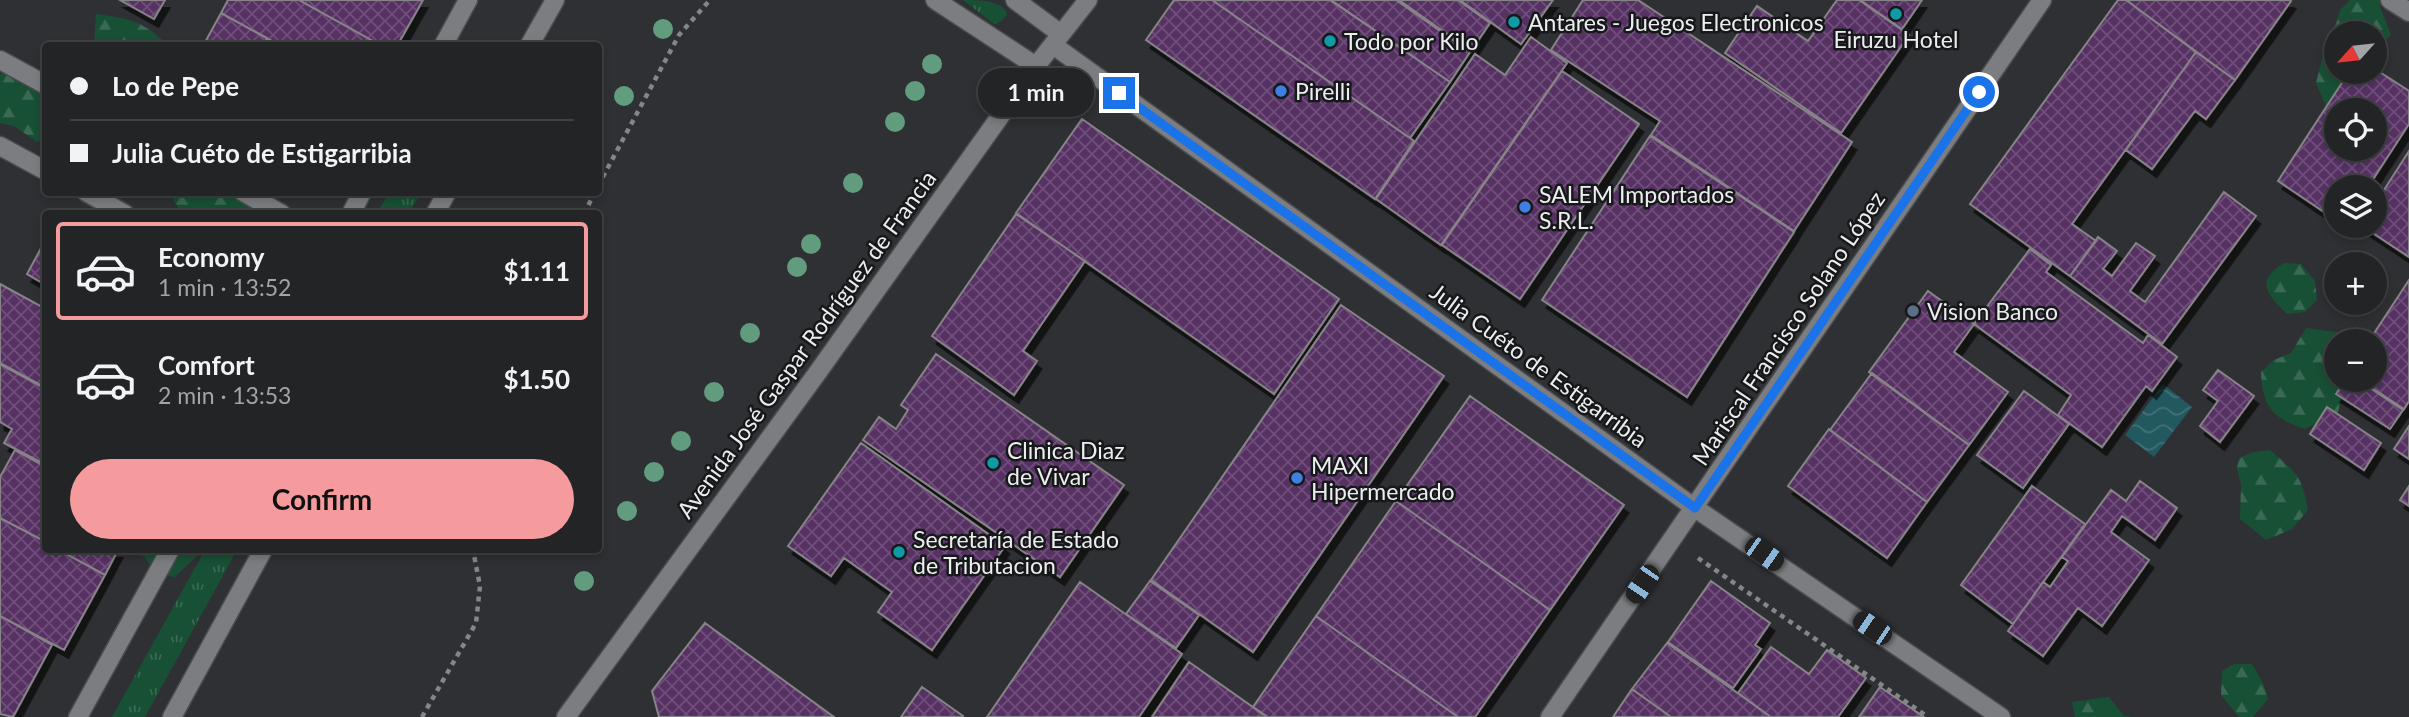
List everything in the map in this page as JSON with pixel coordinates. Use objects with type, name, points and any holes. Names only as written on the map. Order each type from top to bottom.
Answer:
[{"type":"street","points":[[445,42],[468,0]]},
{"type":"street","points":[[531,42],[555,0]]},
{"type":"street","points":[[935,0],[1036,65]]},
{"type":"street","name":"Julia Cuéto de Estigarribia","points":[[1015,0],[1057,40],[1695,508],[2001,717]]},
{"type":"street","name":"Avenida José Gaspar Rodríguez de Francia","points":[[566,717],[826,361],[1036,65],[1088,0]]},
{"type":"street","name":"Mariscal Francisco Solano López","points":[[1550,717],[2042,0]]},
{"type":"street","points":[[2390,0],[2409,12]]},
{"type":"street","points":[[0,60],[42,83]]},
{"type":"street","points":[[0,146],[42,169]]},
{"type":"street","points":[[93,196],[118,210]]},
{"type":"street","points":[[250,196],[275,210]]},
{"type":"street","points":[[78,717],[168,553]]},
{"type":"street","points":[[172,717],[261,553]]},
{"type":"path","points":[[602,179],[679,35],[709,0]]},
{"type":"path","points":[[1672,539],[1928,717]]},
{"type":"path","points":[[422,717],[476,623],[480,586],[474,553]]},
{"type":"green space","points":[[963,0],[996,4],[1005,10],[1007,15],[994,24]]},
{"type":"green space","points":[[2350,0],[2381,0],[2380,7],[2386,21],[2337,21],[2340,10]]},
{"type":"green space","points":[[96,14],[135,22],[164,42],[94,42]]},
{"type":"green space","points":[[2324,51],[2324,84],[2371,85],[2350,98],[2324,98],[2324,102],[2316,83]]},
{"type":"green space","points":[[3,73],[20,83],[39,89],[42,98],[42,140],[37,142],[14,126],[0,123],[0,75]]},
{"type":"green space","points":[[174,196],[230,196],[265,210],[179,210]]},
{"type":"green space","points":[[387,196],[419,196],[411,210],[379,210]]},
{"type":"green space","points":[[2284,263],[2301,264],[2315,281],[2317,300],[2305,312],[2287,314],[2269,294],[2266,282]]},
{"type":"green space","points":[[2306,328],[2324,330],[2324,392],[2343,392],[2338,412],[2305,429],[2285,421],[2271,410],[2262,384],[2261,372],[2274,360],[2291,353]]},
{"type":"green space","points":[[2270,450],[2300,482],[2308,510],[2292,529],[2266,540],[2240,519],[2241,484],[2237,468],[2239,458],[2253,452]]},
{"type":"green space","points":[[128,553],[199,554],[175,577],[156,574],[144,556]]},
{"type":"green space","points":[[203,553],[235,553],[145,717],[112,717]]},
{"type":"green space","points":[[2234,664],[2252,664],[2263,683],[2268,699],[2253,717],[2239,717],[2221,695],[2222,671]]},
{"type":"green space","points":[[2109,697],[2124,716],[2132,717],[2075,717],[2072,702]]},
{"type":"water","points":[[2163,384],[2192,407],[2154,457],[2125,435]]},
{"type":"building","points":[[120,0],[165,0],[154,19]]},
{"type":"building","points":[[228,0],[299,0],[375,42],[274,42],[221,13]]},
{"type":"building","points":[[299,0],[423,0],[399,42],[375,42]]},
{"type":"building","name":"Pirelli","points":[[1174,0],[1212,0],[1414,141],[1375,199],[1146,40]]},
{"type":"building","name":"Todo por Kilo","points":[[1212,0],[1330,0],[1450,82],[1410,138]]},
{"type":"building","points":[[1331,0],[1396,0],[1470,52],[1450,82]]},
{"type":"building","points":[[1399,0],[1458,0],[1490,23],[1471,51]]},
{"type":"building","name":"Antares - Juegos Electronicos","points":[[1460,0],[1553,0],[1521,44]]},
{"type":"building","points":[[1583,0],[1638,0],[1852,142],[1794,231],[1651,135],[1660,121],[1551,50]]},
{"type":"building","points":[[1837,0],[1859,0],[1909,35],[1841,133],[1725,53],[1757,6],[1808,41]]},
{"type":"building","name":"Eiruzu Hotel","points":[[1860,0],[1922,0],[1902,29]]},
{"type":"building","points":[[2118,0],[2126,0],[2196,52],[2072,224],[2096,241],[2070,276],[1970,204]]},
{"type":"building","points":[[2126,0],[2289,0],[2291,1],[2235,80]]},
{"type":"building","points":[[221,13],[267,38],[265,42],[205,42]]},
{"type":"building","points":[[1531,37],[1567,63],[1441,245],[1376,199],[1475,54],[1505,75]]},
{"type":"building","points":[[2196,52],[2235,80],[2206,119],[2195,111],[2152,169],[2126,150]]},
{"type":"building","name":"SALEM Importados S.R.L.","points":[[1562,71],[1639,124],[1520,299],[1442,245]]},
{"type":"building","points":[[2387,77],[2409,91],[2409,124],[2387,158],[2387,98],[2332,98],[2341,84],[2387,84]]},
{"type":"building","points":[[2324,110],[2324,161],[2385,161],[2376,175],[2324,175],[2324,212],[2278,181]]},
{"type":"building","points":[[1082,119],[1339,299],[1274,394],[1016,213]]},
{"type":"building","points":[[1650,136],[1794,232],[1687,397],[1542,300]]},
{"type":"building","points":[[2409,151],[2409,257],[2380,238],[2387,238],[2387,185]]},
{"type":"building","points":[[2224,192],[2256,216],[2162,344],[2070,276],[2098,237],[2117,251],[2103,269],[2112,276],[2136,243],[2155,256],[2130,291],[2145,302]]},
{"type":"building","points":[[1016,214],[1085,261],[1023,351],[1037,361],[1014,395],[932,336]]},
{"type":"building","points":[[42,246],[42,283],[27,274]]},
{"type":"building","points":[[2030,249],[2051,265],[2046,272],[2143,343],[2148,335],[2177,357],[2152,391],[2146,386],[2102,447],[2058,415],[2071,395],[1974,324]]},
{"type":"building","points":[[2409,280],[2409,401],[2404,409],[2378,392],[2387,392],[2387,329],[2377,329]]},
{"type":"building","points":[[0,284],[42,307],[42,386],[0,363]]},
{"type":"building","points":[[1928,291],[1974,324],[1954,352],[2008,392],[1969,445],[1869,372]]},
{"type":"building","name":"MAXI Hipermercado","points":[[1341,305],[1444,376],[1253,652],[1151,580]]},
{"type":"building","name":"Clinica Diaz de Vivar","points":[[936,354],[1124,485],[1060,577],[863,440],[879,417],[896,429],[908,410],[901,405]]},
{"type":"building","points":[[0,364],[42,387],[42,463],[4,443],[12,429],[0,422]]},
{"type":"building","points":[[2218,370],[2254,396],[2220,442],[2200,426],[2218,401],[2203,390]]},
{"type":"building","points":[[1872,373],[1969,445],[1927,502],[1830,430]]},
{"type":"building","points":[[2024,391],[2069,424],[2023,488],[1977,455]]},
{"type":"building","points":[[2376,392],[2403,410],[2390,429],[2336,394]]},
{"type":"building","name":"MAXI Hipermercado","points":[[1470,396],[1624,505],[1550,610],[1396,501]]},
{"type":"building","points":[[2327,407],[2381,443],[2364,470],[2310,434]]},
{"type":"building","points":[[2409,426],[2409,459],[2394,449]]},
{"type":"building","points":[[1829,429],[1927,502],[1887,558],[1788,486]]},
{"type":"building","name":"Secretaría de Estado de Tributacion","points":[[861,443],[1005,546],[932,650],[878,612],[892,592],[844,558],[831,576],[788,546]]},
{"type":"building","points":[[15,450],[42,465],[42,540],[0,518],[0,477]]},
{"type":"building","points":[[2140,481],[2177,508],[2155,540],[2122,516],[2111,532],[2149,560],[2102,626],[2078,608],[2043,656],[2008,631],[2043,582],[2050,587],[2068,561],[2062,557],[2111,490],[2126,501]]},
{"type":"building","points":[[2032,486],[2085,524],[2013,624],[1961,585]]},
{"type":"building","points":[[2409,486],[2409,506],[2400,500]]},
{"type":"building","name":"MAXI Hipermercado","points":[[1396,501],[1550,610],[1475,717],[1458,717],[1316,616]]},
{"type":"building","points":[[0,518],[42,540],[42,553],[65,553],[105,575],[64,650],[0,616]]},
{"type":"building","points":[[65,553],[116,553],[105,575]]},
{"type":"building","points":[[1150,581],[1199,615],[1176,648],[1126,614]]},
{"type":"building","points":[[1711,581],[1770,623],[1755,645],[1761,649],[1733,688],[1668,642]]},
{"type":"building","points":[[1080,582],[1182,654],[1139,717],[987,717]]},
{"type":"building","points":[[0,616],[52,645],[13,717],[0,714]]},
{"type":"building","points":[[1316,616],[1458,717],[1268,717],[1253,707]]},
{"type":"building","points":[[705,623],[834,717],[659,717],[652,691]]},
{"type":"building","points":[[1667,643],[1771,717],[1671,717],[1632,689]]},
{"type":"building","points":[[1771,647],[1809,674],[1827,650],[1866,678],[1838,717],[1771,717],[1738,693]]},
{"type":"building","points":[[1189,662],[1267,717],[1152,717]]},
{"type":"building","points":[[922,687],[963,716],[963,717],[901,717]]},
{"type":"building","points":[[1880,687],[1924,717],[1859,717]]},
{"type":"building","points":[[1632,689],[1671,717],[1613,717]]},
{"type":"place","name":"Eiruzu Hotel","points":[[1896,14]]},
{"type":"place","name":"Antares - Juegos Electronicos","points":[[1514,22]]},
{"type":"place","name":"Todo por Kilo","points":[[1330,41]]},
{"type":"place","name":"Pirelli","points":[[1281,91]]},
{"type":"place","name":"SALEM Importados S.R.L.","points":[[1525,207]]},
{"type":"place","name":"Vision Banco","points":[[1913,311]]},
{"type":"place","name":"Clinica Diaz de Vivar","points":[[993,463]]},
{"type":"place","name":"MAXI Hipermercado","points":[[1297,478]]},
{"type":"place","name":"Secretaría de Estado de Tributacion","points":[[899,552]]},
{"type":"route","points":[[1119,93],[1695,508],[1979,92]]}]
